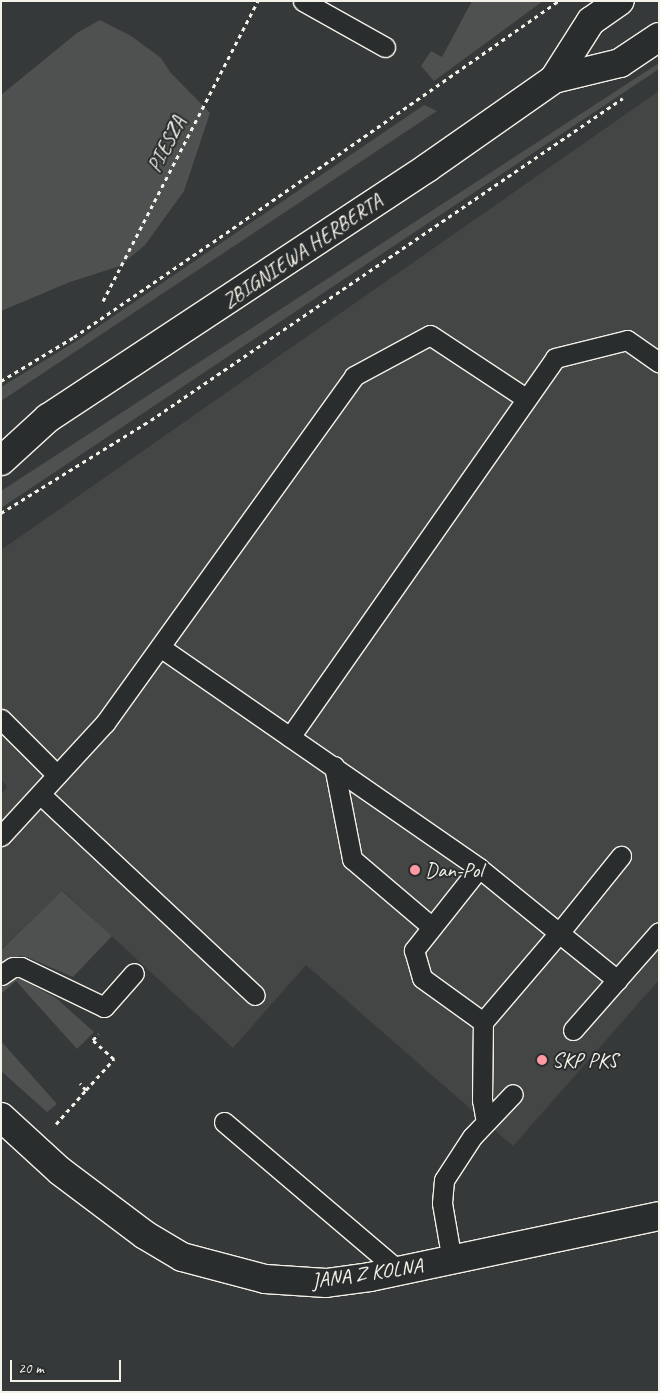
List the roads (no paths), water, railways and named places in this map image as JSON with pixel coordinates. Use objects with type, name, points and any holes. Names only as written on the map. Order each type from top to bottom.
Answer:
[{"type":"street","name":"ZBIGNIEWA HERBERTA","points":[[554,79],[591,21],[620,1]]},
{"type":"street","name":"ZBIGNIEWA HERBERTA","points":[[1,461],[48,418],[427,168],[554,79],[620,63],[659,37]]},
{"type":"street","name":"ZBIGNIEWA HERBERTA","points":[[1,437],[48,418]]},
{"type":"street","name":"JANA Z KOLNA","points":[[1,1116],[108,1210],[182,1257],[266,1279],[326,1283],[452,1261],[570,1232],[659,1216]]},
{"type":"lane","points":[[303,1],[385,47]]},
{"type":"lane","points":[[1,836],[105,723],[354,376],[430,334],[524,398]]},
{"type":"lane","points":[[290,737],[524,398],[555,358],[627,340],[659,362]]},
{"type":"lane","points":[[160,647],[480,868],[617,980]]},
{"type":"lane","points":[[1,719],[57,775]]},
{"type":"lane","points":[[334,766],[352,859],[432,927]]},
{"type":"lane","points":[[40,794],[255,995]]},
{"type":"lane","points":[[486,1122],[482,1100],[483,1022],[559,933],[621,856]]},
{"type":"lane","points":[[480,868],[414,950],[422,978],[483,1022]]},
{"type":"lane","points":[[573,1030],[659,932]]},
{"type":"lane","points":[[1,975],[13,967],[21,967],[104,1007],[134,973]]},
{"type":"lane","points":[[452,1261],[442,1203],[444,1180],[472,1137],[513,1094]]},
{"type":"lane","points":[[224,1122],[399,1271]]},
{"type":"place","name":"Dan-Pol","points":[[415,870]]},
{"type":"place","name":"SKP PKS","points":[[542,1060]]}]
